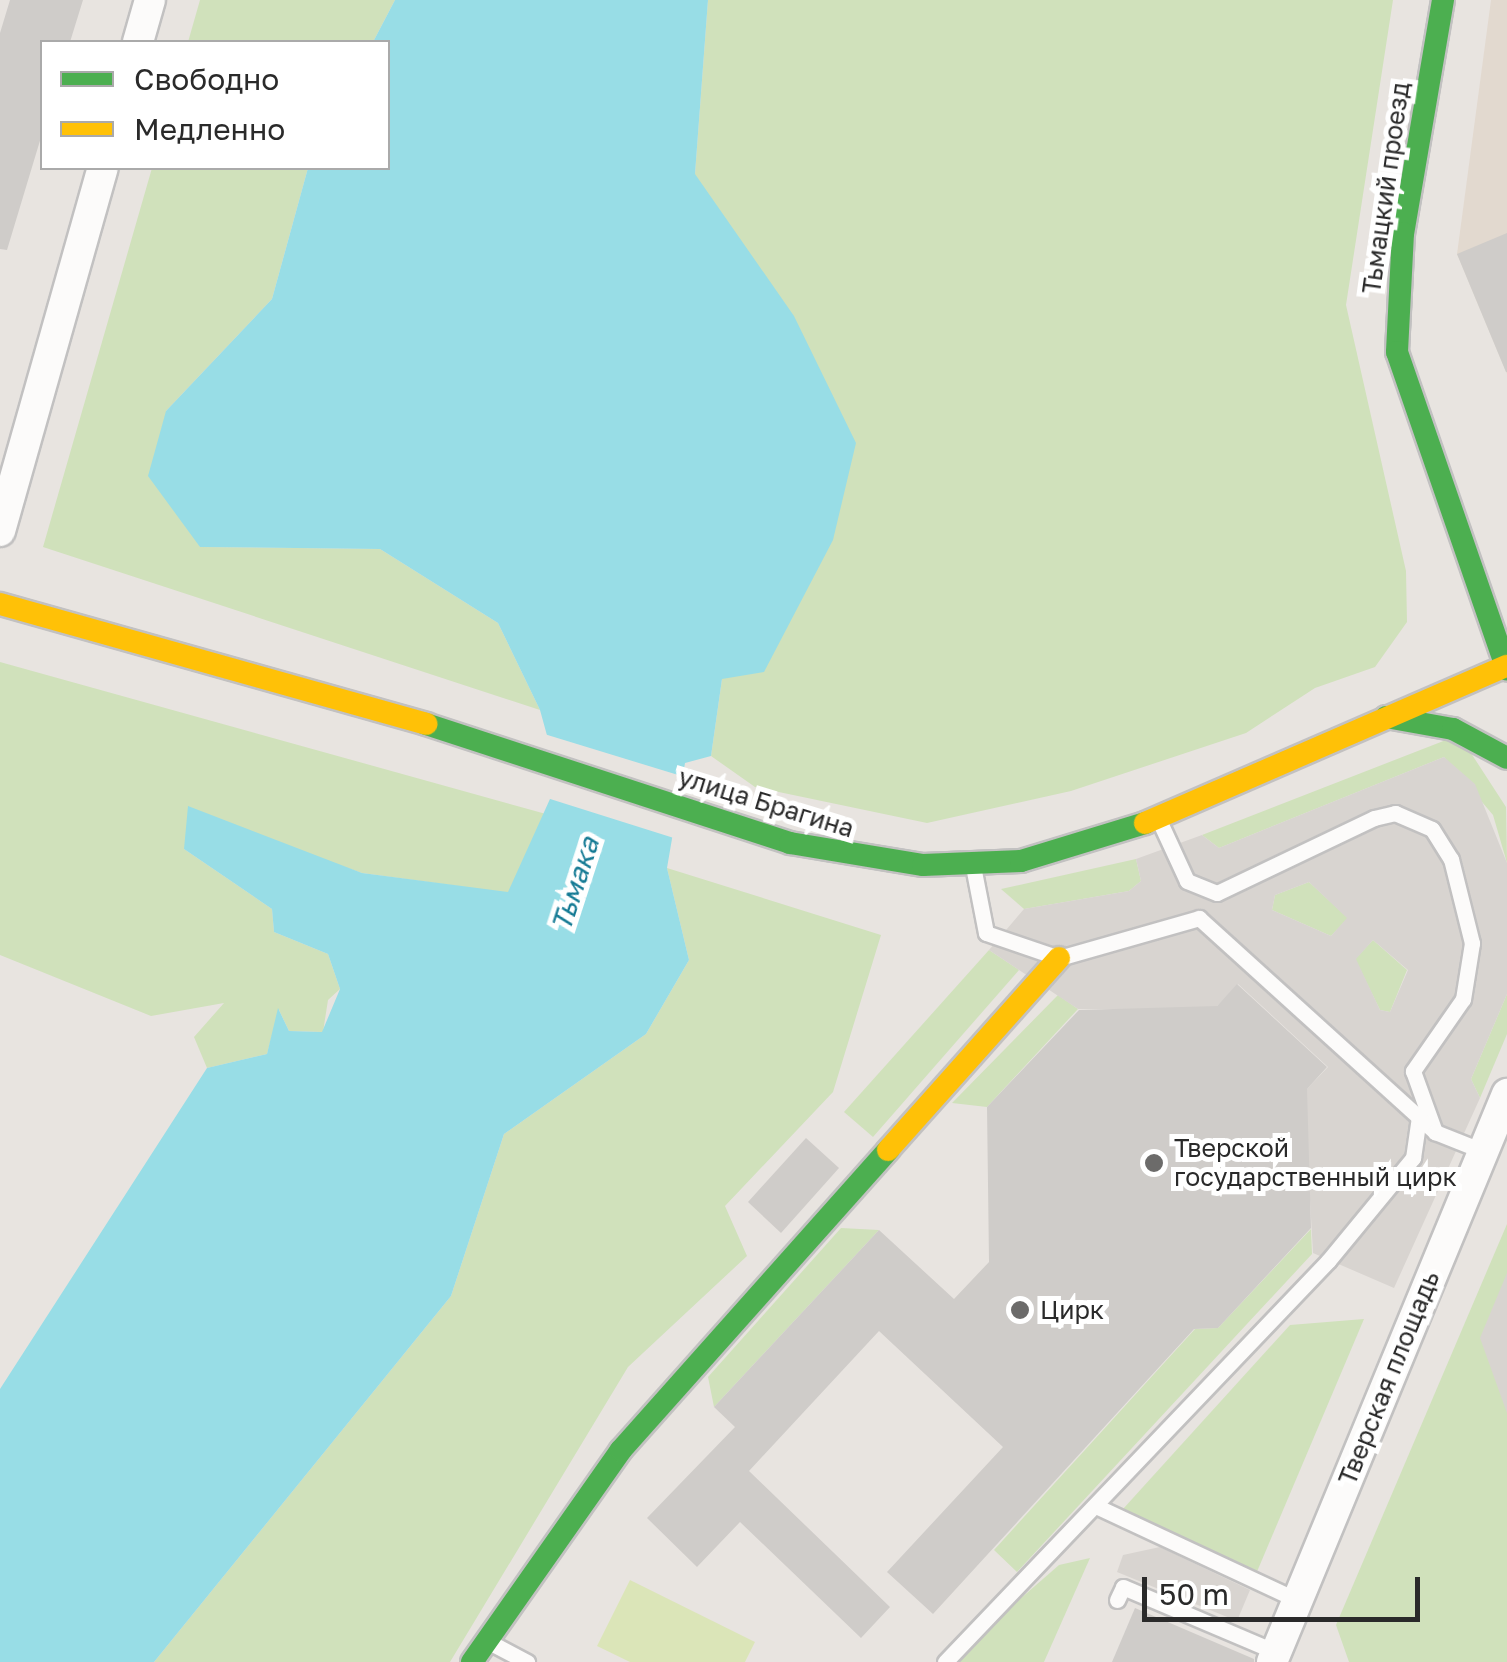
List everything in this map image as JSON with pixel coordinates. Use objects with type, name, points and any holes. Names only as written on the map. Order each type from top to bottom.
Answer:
[{"type":"street","points":[[139,40],[150,0]]},
{"type":"street","name":"Тьмацкий проезд","points":[[1442,0],[1401,252],[1397,352],[1507,667]]},
{"type":"street","points":[[0,531],[101,170]]},
{"type":"street","name":"улица Брагина","points":[[0,604],[490,742],[790,843],[875,862],[973,866],[1092,844],[1507,667]]},
{"type":"street","points":[[1385,717],[1453,729],[1507,758]]},
{"type":"street","points":[[472,1662],[622,1450],[1059,958]]},
{"type":"street","name":"Тверская площадь","points":[[1274,1657],[1507,1094]]},
{"type":"street","points":[[1484,1151],[1507,1128]]},
{"type":"lane","points":[[1158,818],[1187,881],[1217,893],[1374,818],[1406,815],[1432,829],[1451,860],[1472,943],[1463,999],[1414,1070],[1435,1132]]},
{"type":"lane","points":[[973,866],[986,933],[1059,958],[1199,918],[1435,1132],[1484,1151]]},
{"type":"lane","points":[[945,1662],[1100,1508],[1401,1173],[1419,1117]]},
{"type":"lane","points":[[1100,1508],[1297,1600]]},
{"type":"lane","points":[[1117,1600],[1123,1586],[1274,1657]]},
{"type":"lane","points":[[485,1640],[528,1662]]},
{"type":"shaded area","points":[[1491,0],[1507,0],[1507,374],[1457,254]]},
{"type":"shaded area","points":[[1444,757],[1475,784],[1507,863],[1507,994],[1471,1079],[1480,1098],[1394,1288],[1313,1253],[1304,1092],[1328,1067],[1238,984],[1214,1009],[1078,1009],[989,950],[1024,909],[1129,891],[1141,881],[1136,859],[1202,835],[1219,848]],"holes":[[[1309,882],[1347,918],[1331,936],[1272,910],[1275,895]],[[1373,940],[1408,970],[1390,1012],[1380,1010],[1356,959]]]},
{"type":"shaded area","points":[[1507,1273],[1507,1413],[1480,1338]]},
{"type":"shaded area","points":[[1160,1547],[1250,1590],[1237,1621],[1117,1572],[1123,1555]]},
{"type":"green space","points":[[200,0],[395,0],[374,40],[189,40]]},
{"type":"green space","points":[[708,0],[1393,0],[1346,305],[1406,571],[1407,622],[1375,667],[1315,688],[1246,733],[1071,791],[927,823],[755,787],[711,756],[722,679],[695,174]]},
{"type":"green space","points":[[151,170],[307,170],[272,299],[166,411],[200,547],[380,549],[498,623],[540,710],[43,547]]},
{"type":"green space","points":[[0,662],[546,814],[509,893],[362,873],[286,847],[184,849],[272,909],[274,932],[328,954],[340,989],[328,1000],[323,1032],[289,1031],[279,1010],[267,1054],[207,1068],[194,1037],[224,1003],[151,1016],[0,955]]},
{"type":"green space","points":[[1446,740],[1469,750],[1506,807],[1507,863],[1493,815],[1444,757],[1219,848],[1202,835]]},
{"type":"green space","points":[[1136,859],[1141,881],[1129,891],[1024,909],[1001,889]]},
{"type":"green space","points":[[667,868],[881,935],[833,1092],[725,1206],[747,1256],[628,1367],[450,1662],[154,1662],[451,1296],[504,1134],[646,1034],[689,960]]},
{"type":"green space","points":[[1309,882],[1348,918],[1331,936],[1272,910],[1275,895]]},
{"type":"green space","points":[[1373,940],[1407,970],[1390,1012],[1380,1010],[1355,959]]},
{"type":"green space","points":[[989,950],[1019,970],[873,1137],[844,1112]]},
{"type":"green space","points":[[1507,994],[1507,1034],[1480,1098],[1471,1079]]},
{"type":"green space","points":[[1058,995],[1078,1009],[987,1107],[952,1103]]},
{"type":"green space","points":[[1507,1224],[1507,1662],[1349,1662],[1336,1625]]},
{"type":"green space","points":[[841,1228],[879,1230],[714,1407],[708,1377]]},
{"type":"green space","points":[[1311,1229],[1312,1254],[1017,1572],[994,1550],[1195,1329],[1218,1328]]},
{"type":"green space","points":[[1364,1319],[1256,1574],[1123,1509],[1290,1325]]},
{"type":"green space","points":[[1090,1558],[1044,1662],[948,1662],[1059,1565]]},
{"type":"green space","points":[[630,1580],[755,1642],[745,1662],[630,1662],[597,1646]]},
{"type":"water","name":"Тьмака","points":[[395,0],[708,0],[695,174],[794,316],[856,443],[833,540],[764,672],[722,679],[711,756],[685,763],[667,868],[689,960],[646,1034],[504,1134],[451,1296],[154,1662],[0,1662],[0,1389],[207,1068],[267,1054],[278,1008],[289,1031],[322,1032],[340,989],[328,954],[274,932],[272,909],[184,849],[188,806],[362,873],[508,892],[559,779],[540,710],[498,623],[380,549],[200,547],[148,476],[166,411],[272,299],[307,170],[390,170],[390,40],[374,40]]},
{"type":"pier","points":[[541,733],[688,778],[677,839],[547,798],[554,779]]},
{"type":"building","points":[[10,0],[83,0],[71,40],[40,40],[40,141],[7,250],[0,249],[0,33]]},
{"type":"building","points":[[1507,233],[1507,372],[1506,372],[1457,254]]},
{"type":"building","name":"Цирк","points":[[1237,984],[1327,1067],[1307,1089],[1311,1228],[1218,1328],[1194,1329],[933,1614],[887,1572],[1003,1447],[879,1331],[749,1471],[890,1607],[861,1638],[740,1522],[697,1567],[647,1518],[735,1427],[714,1407],[879,1230],[954,1299],[989,1262],[987,1107],[1079,1010],[1217,1006]]},
{"type":"building","points":[[806,1138],[839,1168],[781,1233],[748,1202]]},
{"type":"building","points":[[1135,1608],[1254,1659],[1254,1662],[1112,1662]]},
{"type":"traffic: fast","points":[[1443,0],[1403,233],[1397,352],[1507,669]]},
{"type":"traffic: fast","points":[[1386,717],[1453,729],[1507,758]]},
{"type":"traffic: fast","points":[[426,724],[790,843],[923,865],[1021,861],[1145,823]]},
{"type":"traffic: fast","points":[[472,1662],[621,1450],[888,1150]]},
{"type":"traffic: slow","points":[[0,604],[426,724]]},
{"type":"traffic: slow","points":[[1145,823],[1506,666]]},
{"type":"traffic: slow","points":[[888,1150],[1059,958]]},
{"type":"place","name":"Тверской государственный цирк","points":[[1154,1163]]},
{"type":"place","name":"Цирк","points":[[1020,1310]]}]
